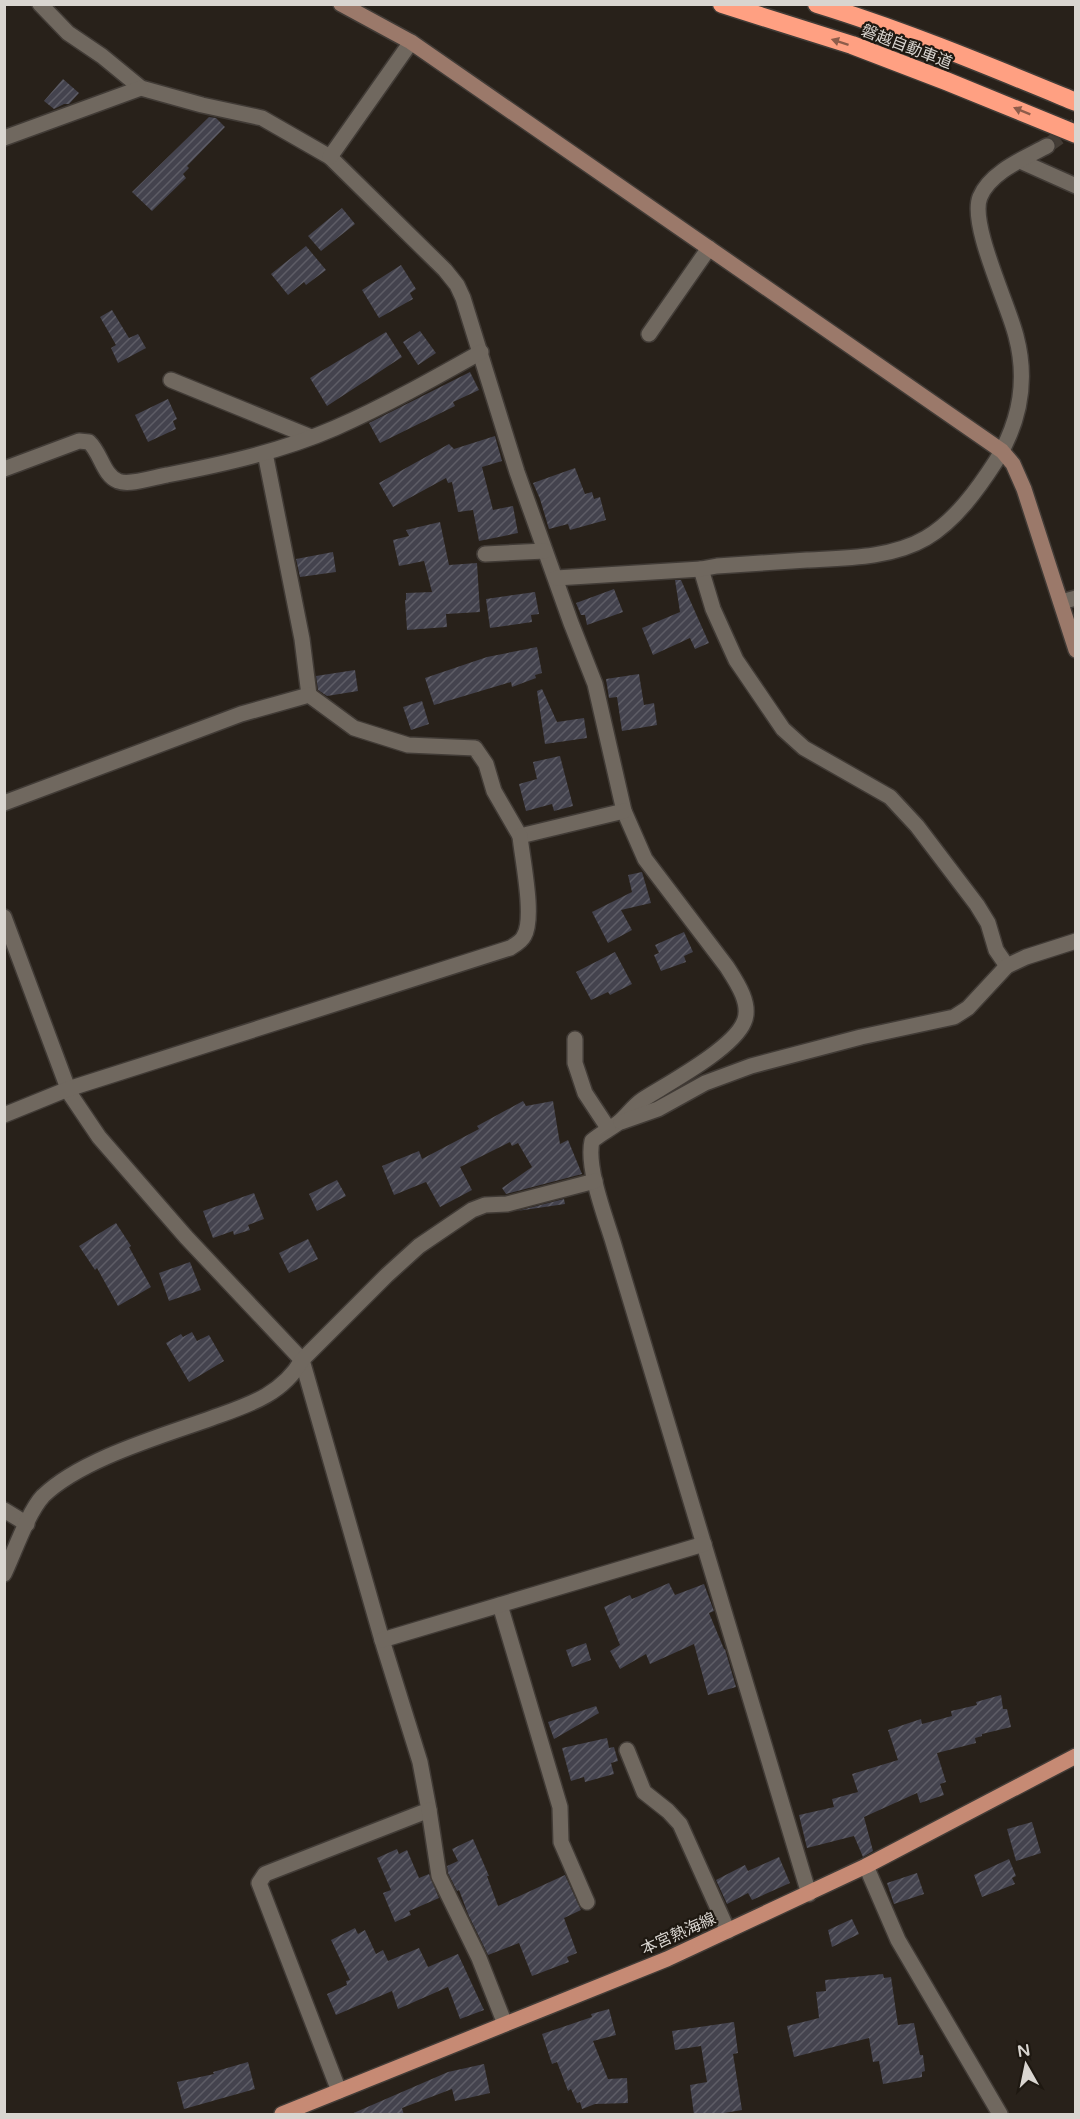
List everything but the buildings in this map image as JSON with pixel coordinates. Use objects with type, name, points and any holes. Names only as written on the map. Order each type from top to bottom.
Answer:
[{"type":"highway","name":"磐越自動車道","points":[[722,4],[852,45],[1076,134]]},
{"type":"highway","name":"磐越自動車道","points":[[817,4],[950,51],[1076,102]]},
{"type":"main road","name":"本宮熱海線","points":[[282,2115],[667,1959],[866,1866],[1076,1756]]},
{"type":"street","points":[[40,4],[68,33],[102,56],[141,88],[202,105],[262,118],[330,157],[445,270],[457,285],[463,298],[517,472],[596,684],[624,811],[645,860],[738,984],[746,1007],[746,1015],[739,1030],[713,1055],[639,1103],[592,1141],[590,1150],[596,1181],[809,1894]]},
{"type":"street","points":[[341,4],[411,42],[1002,451],[1013,464],[1068,600],[1076,650]]},
{"type":"street","points":[[330,157],[411,42]]},
{"type":"street","points":[[4,138],[141,88]]},
{"type":"street","points":[[556,578],[701,569],[884,553],[914,544],[937,531],[958,512],[1002,451],[1012,431],[1022,392],[1023,372],[1016,335],[990,262],[979,219],[980,196],[988,184],[1020,161],[1047,146]]},
{"type":"street","points":[[1020,161],[1076,186]]},
{"type":"street","points":[[650,334],[709,248]]},
{"type":"street","points":[[4,469],[80,441],[89,442],[97,449],[110,477],[126,484],[266,453],[335,428],[403,395],[481,352]]},
{"type":"street","points":[[171,380],[311,438]]},
{"type":"street","points":[[4,1115],[68,1089],[510,948],[524,938],[529,914],[520,836],[494,791],[486,764],[475,748],[408,745],[354,728],[309,694],[302,639],[266,453]]},
{"type":"street","points":[[485,555],[545,550]]},
{"type":"street","points":[[701,569],[713,609],[736,660],[783,729],[804,748],[890,797],[917,826],[977,905],[988,923],[996,950],[1007,966]]},
{"type":"street","points":[[4,803],[241,714],[309,694]]},
{"type":"street","points":[[520,836],[624,811]]},
{"type":"street","points":[[4,917],[68,1089],[99,1137],[186,1237],[302,1360],[382,1640],[420,1762],[439,1876],[479,1958],[505,2024]]},
{"type":"street","points":[[613,1125],[658,1109],[705,1083],[751,1066],[954,1017],[968,1008],[1007,966],[1026,957],[1076,941]]},
{"type":"street","points":[[575,1039],[575,1063],[585,1093],[613,1125]]},
{"type":"street","points":[[4,1574],[41,1498],[99,1460],[264,1397],[285,1384],[302,1360],[387,1275],[419,1246],[472,1210],[485,1205],[507,1204],[596,1181]]},
{"type":"street","points":[[4,1510],[27,1524]]},
{"type":"street","points":[[382,1640],[704,1544]]},
{"type":"street","points":[[500,1605],[560,1807],[561,1842],[587,1902]]},
{"type":"street","points":[[627,1749],[644,1792],[680,1824],[728,1931]]},
{"type":"street","points":[[339,2091],[259,1883],[265,1874],[429,1810]]},
{"type":"street","points":[[866,1866],[898,1940],[1000,2115]]},
{"type":"tunnel","points":[[1047,146],[1076,125]]}]
